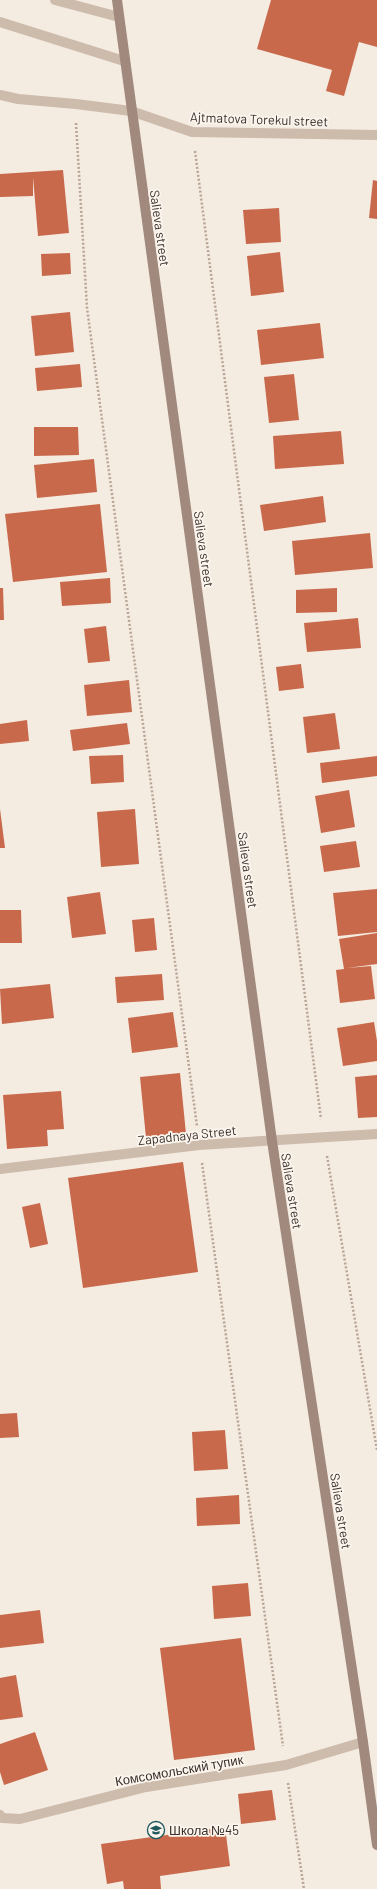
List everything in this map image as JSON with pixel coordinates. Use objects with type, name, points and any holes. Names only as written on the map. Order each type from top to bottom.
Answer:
[{"type":"main road","name":"Salieva street","points":[[117,0],[124,61],[272,1141],[363,1742],[377,1845]]},
{"type":"street","points":[[56,0],[119,17]]},
{"type":"street","points":[[0,22],[124,61]]},
{"type":"street","name":"Ajtmatova Torekul street","points":[[0,95],[18,99],[76,104],[131,112],[192,132],[377,135]]},
{"type":"street","name":"Zapadnaya Street","points":[[0,1167],[199,1145],[377,1134]]},
{"type":"street","name":"Комсомольский тупик","points":[[0,1815],[2,1818],[20,1819],[146,1787],[286,1765],[363,1742]]},
{"type":"path","points":[[76,104],[87,308],[199,1145],[304,1889]]},
{"type":"path","points":[[192,132],[324,1137],[377,1450]]},
{"type":"building","points":[[271,0],[377,0],[377,47],[359,42],[344,96],[326,91],[332,70],[257,49]]},
{"type":"building","points":[[63,170],[69,233],[38,236],[33,177],[33,196],[0,197],[0,174]]},
{"type":"building","points":[[373,180],[377,181],[377,219],[369,218]]},
{"type":"building","points":[[279,208],[281,242],[246,244],[243,210]]},
{"type":"building","points":[[280,252],[284,292],[251,296],[247,256]]},
{"type":"building","points":[[70,253],[71,274],[42,276],[41,254]]},
{"type":"building","points":[[70,312],[74,352],[35,356],[31,316]]},
{"type":"building","points":[[320,323],[324,358],[261,365],[257,330]]},
{"type":"building","points":[[80,364],[82,387],[37,391],[35,368]]},
{"type":"building","points":[[294,374],[299,420],[269,423],[264,377]]},
{"type":"building","points":[[34,427],[78,427],[79,455],[34,456]]},
{"type":"building","points":[[341,431],[344,464],[275,469],[273,436]]},
{"type":"building","points":[[94,459],[97,492],[37,498],[34,465]]},
{"type":"building","points":[[323,496],[326,522],[264,531],[260,505]]},
{"type":"building","points":[[100,504],[107,572],[13,582],[5,514]]},
{"type":"building","points":[[370,533],[373,568],[295,575],[292,541]]},
{"type":"building","points":[[110,578],[111,603],[62,606],[60,582]]},
{"type":"building","points":[[0,588],[3,588],[4,620],[0,620]]},
{"type":"building","points":[[337,588],[337,612],[296,613],[296,590]]},
{"type":"building","points":[[358,618],[361,648],[307,652],[304,623]]},
{"type":"building","points":[[106,626],[110,661],[88,663],[84,629]]},
{"type":"building","points":[[301,664],[304,688],[279,691],[276,667]]},
{"type":"building","points":[[129,680],[132,712],[87,716],[84,685]]},
{"type":"building","points":[[335,713],[340,749],[307,753],[303,717]]},
{"type":"building","points":[[27,720],[29,741],[0,744],[0,724]]},
{"type":"building","points":[[127,723],[130,744],[73,751],[70,730]]},
{"type":"building","points":[[123,755],[124,782],[91,784],[89,756]]},
{"type":"building","points":[[377,756],[377,776],[322,783],[320,763]]},
{"type":"building","points":[[349,790],[355,827],[321,833],[315,796]]},
{"type":"building","points":[[0,809],[5,848],[0,848]]},
{"type":"building","points":[[135,809],[139,864],[101,867],[97,812]]},
{"type":"building","points":[[356,841],[360,867],[324,872],[320,846]]},
{"type":"building","points":[[377,889],[377,932],[338,936],[333,893]]},
{"type":"building","points":[[100,892],[106,934],[72,938],[67,897]]},
{"type":"building","points":[[0,910],[21,910],[22,943],[0,943]]},
{"type":"building","points":[[154,918],[157,950],[135,952],[132,920]]},
{"type":"building","points":[[377,933],[377,964],[347,968],[371,966],[375,999],[340,1003],[336,970],[344,969],[339,939]]},
{"type":"building","points":[[162,974],[164,1000],[117,1003],[115,977]]},
{"type":"building","points":[[50,984],[54,1018],[2,1024],[0,989]]},
{"type":"building","points":[[173,1012],[178,1047],[132,1053],[128,1018]]},
{"type":"building","points":[[374,1022],[377,1041],[377,1061],[343,1066],[337,1028]]},
{"type":"building","points":[[180,1073],[186,1134],[146,1138],[140,1077]]},
{"type":"building","points":[[377,1075],[377,1117],[358,1118],[355,1077]]},
{"type":"building","points":[[61,1091],[64,1129],[47,1130],[48,1146],[7,1149],[3,1095]]},
{"type":"building","points":[[183,1162],[198,1272],[83,1288],[68,1178]]},
{"type":"building","points":[[40,1203],[48,1244],[30,1248],[22,1207]]},
{"type":"building","points":[[17,1413],[19,1437],[0,1438],[0,1414]]},
{"type":"building","points":[[225,1430],[228,1469],[194,1471],[192,1432]]},
{"type":"building","points":[[239,1495],[240,1524],[197,1526],[196,1498]]},
{"type":"building","points":[[248,1583],[251,1616],[214,1619],[212,1586]]},
{"type":"building","points":[[40,1610],[44,1643],[0,1648],[0,1615]]},
{"type":"building","points":[[241,1638],[255,1750],[174,1760],[160,1648]]},
{"type":"building","points":[[16,1675],[23,1717],[0,1720],[0,1678]]},
{"type":"building","points":[[35,1732],[48,1770],[4,1785],[0,1772],[0,1744]]},
{"type":"building","points":[[272,1790],[276,1820],[241,1824],[238,1794]]},
{"type":"building","points":[[225,1827],[230,1866],[160,1876],[161,1889],[124,1889],[123,1881],[107,1884],[101,1844]]},
{"type":"place","name":"Школа №45","points":[[156,1830]]}]
